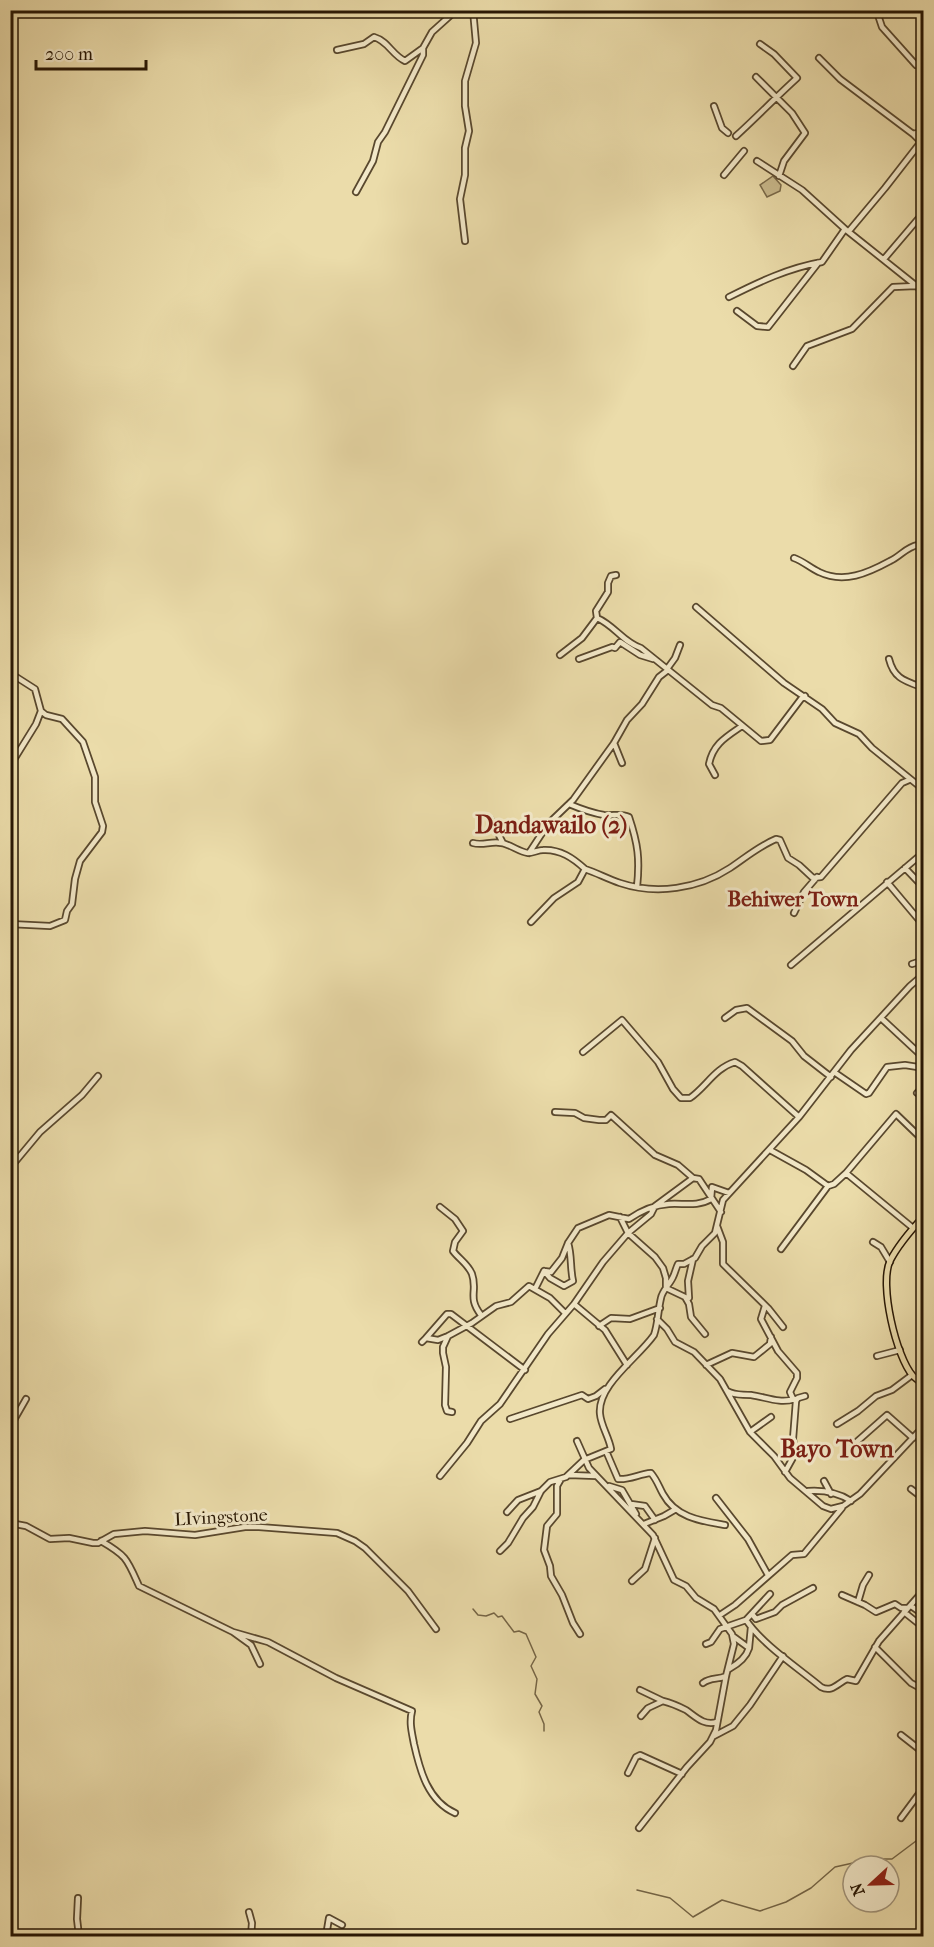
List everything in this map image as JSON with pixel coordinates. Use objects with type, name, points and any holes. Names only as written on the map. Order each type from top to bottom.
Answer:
[{"type":"main road","points":[[924,1216],[890,1262],[886,1288],[900,1350],[912,1375],[924,1384]]},
{"type":"street","points":[[337,51],[364,44],[374,37],[384,40],[397,57],[405,61],[423,48],[432,32],[452,14],[465,14],[471,10],[476,43],[465,81],[465,106],[469,131],[465,148],[465,175],[460,199],[465,241]]},
{"type":"street","points":[[878,15],[882,27],[916,65]]},
{"type":"street","points":[[736,136],[797,78],[774,54],[760,44]]},
{"type":"street","points":[[356,192],[369,169],[378,142],[423,55],[423,48]]},
{"type":"street","points":[[729,297],[775,274],[822,262],[922,144],[913,134],[840,79],[819,58]]},
{"type":"street","points":[[756,77],[775,98],[792,112],[805,133],[784,161],[779,176]]},
{"type":"street","points":[[714,106],[722,128],[728,134]]},
{"type":"street","points":[[913,134],[924,131]]},
{"type":"street","points":[[724,175],[744,151]]},
{"type":"street","points":[[757,161],[802,190],[847,230],[924,292]]},
{"type":"street","points":[[884,259],[924,212]]},
{"type":"street","points":[[736,312],[757,326],[768,327],[818,263]]},
{"type":"street","points":[[794,366],[807,346],[852,329],[893,287],[916,286]]},
{"type":"street","points":[[794,558],[830,577],[853,577],[896,558],[909,547],[918,545],[924,549]]},
{"type":"street","points":[[560,655],[582,638],[597,618],[596,611],[608,592],[611,576],[616,575]]},
{"type":"street","points":[[696,607],[784,683],[822,709],[836,723],[859,734],[909,780],[924,790]]},
{"type":"street","points":[[597,618],[605,621],[634,646],[641,648],[761,741],[770,740],[805,696]]},
{"type":"street","points":[[579,659],[612,647],[615,648],[620,642],[640,655],[655,660]]},
{"type":"street","points":[[529,853],[548,825],[569,804],[614,743],[627,720],[642,704],[659,677],[667,670],[680,645]]},
{"type":"street","points":[[889,659],[897,677],[924,688]]},
{"type":"street","points":[[10,674],[35,689],[41,711],[46,715],[62,719],[83,742],[94,777],[95,802],[102,826],[102,832],[80,861],[72,904],[65,920],[50,927],[10,924]]},
{"type":"street","points":[[10,766],[36,724],[41,711]]},
{"type":"street","points":[[715,775],[709,764],[711,752],[722,739],[742,726]]},
{"type":"street","points":[[614,743],[622,763]]},
{"type":"street","points":[[794,913],[804,892],[831,866],[902,783],[909,780]]},
{"type":"street","points":[[569,804],[588,812],[608,815],[622,813],[629,817],[636,836],[639,862],[637,886]]},
{"type":"street","points":[[491,820],[503,843]]},
{"type":"street","points":[[473,843],[479,845],[503,843],[529,853],[544,850],[559,852],[571,857],[585,869],[621,884],[679,890],[729,869],[744,856],[777,839],[780,840],[788,858],[813,878],[818,878]]},
{"type":"street","points":[[791,965],[924,852]]},
{"type":"street","points":[[905,868],[924,888]]},
{"type":"street","points":[[531,921],[554,898],[578,882],[585,869]]},
{"type":"street","points":[[887,882],[924,926]]},
{"type":"street","points":[[912,964],[918,962],[924,966]]},
{"type":"street","points":[[500,1551],[533,1507],[541,1491],[550,1482],[569,1475],[584,1460],[611,1448],[600,1420],[601,1398],[654,1335],[661,1297],[678,1264],[684,1264],[693,1259],[715,1233],[723,1200],[729,1192],[798,1117],[851,1050],[924,974]]},
{"type":"street","points":[[725,1018],[736,1010],[747,1008],[792,1041],[804,1056],[831,1077]]},
{"type":"street","points":[[881,1018],[924,1058]]},
{"type":"street","points":[[583,1052],[622,1020],[658,1062],[673,1089],[681,1098],[690,1098],[699,1092],[714,1074],[735,1062],[798,1117]]},
{"type":"street","points":[[834,1072],[866,1094],[887,1067],[905,1065],[924,1068]]},
{"type":"street","points":[[10,1168],[40,1131],[82,1095],[98,1076]]},
{"type":"street","points":[[917,1093],[924,1086]]},
{"type":"street","points":[[555,1112],[575,1113],[584,1118],[599,1120],[606,1120],[611,1116],[656,1155],[678,1164],[693,1178],[699,1179],[721,1212]]},
{"type":"street","points":[[781,1249],[828,1186],[834,1184],[846,1173],[897,1114],[924,1141]]},
{"type":"street","points":[[770,1149],[828,1186]]},
{"type":"street","points":[[846,1173],[914,1228]]},
{"type":"street","points":[[440,1476],[467,1443],[481,1421],[501,1404],[548,1334],[574,1304],[603,1262],[628,1233],[651,1214],[655,1206],[693,1178]]},
{"type":"street","points":[[711,1199],[712,1187],[729,1192]]},
{"type":"street","points":[[544,1271],[551,1272],[562,1258],[578,1228],[609,1215],[629,1219],[642,1210],[655,1206],[699,1204],[711,1199]]},
{"type":"street","points":[[440,1207],[455,1219],[463,1231],[455,1242],[453,1251],[472,1274],[473,1305],[481,1315]]},
{"type":"street","points":[[620,1217],[628,1233],[659,1263],[665,1274],[666,1288]]},
{"type":"street","points":[[717,1226],[723,1242],[723,1264],[783,1327]]},
{"type":"street","points":[[873,1242],[884,1250],[890,1262]]},
{"type":"street","points":[[544,1271],[550,1278],[564,1286],[573,1281],[570,1271],[571,1251],[568,1243]]},
{"type":"street","points":[[693,1259],[687,1300],[691,1317],[705,1334]]},
{"type":"street","points":[[535,1289],[544,1271]]},
{"type":"street","points":[[525,1370],[468,1326],[456,1316],[451,1314],[447,1314],[424,1340],[438,1340],[468,1326],[496,1306],[511,1302],[529,1286],[550,1298],[566,1313]]},
{"type":"street","points":[[666,1288],[679,1293],[687,1300]]},
{"type":"street","points":[[574,1304],[605,1330],[627,1365]]},
{"type":"street","points":[[765,1306],[760,1319],[778,1351],[797,1373],[797,1378],[781,1401]]},
{"type":"street","points":[[599,1326],[611,1318],[630,1319],[660,1308]]},
{"type":"street","points":[[657,1319],[675,1342],[694,1352],[720,1379],[750,1432],[794,1482],[823,1506],[831,1509],[843,1506],[860,1494],[924,1426]]},
{"type":"street","points":[[448,1336],[443,1347],[447,1377],[444,1405],[447,1411],[452,1412]]},
{"type":"street","points":[[706,1365],[732,1353],[754,1357],[770,1344],[771,1337]]},
{"type":"street","points":[[877,1356],[900,1350]]},
{"type":"street","points":[[837,1424],[876,1396],[892,1390],[912,1375]]},
{"type":"street","points":[[510,1419],[582,1395],[588,1399],[609,1386]]},
{"type":"street","points":[[785,1472],[795,1454],[793,1424],[795,1398],[790,1392],[791,1388]]},
{"type":"street","points":[[725,1390],[736,1396],[751,1395],[781,1401],[805,1396]]},
{"type":"street","points":[[10,1427],[26,1399]]},
{"type":"street","points":[[852,1446],[887,1415],[913,1438]]},
{"type":"street","points":[[750,1432],[771,1417]]},
{"type":"street","points":[[578,1441],[584,1460],[596,1476],[609,1486],[655,1538],[674,1580],[686,1586],[696,1598],[720,1615],[734,1637],[749,1648]]},
{"type":"street","points":[[606,1452],[613,1463],[618,1479],[629,1479],[640,1474],[651,1473],[657,1480],[663,1495],[678,1512],[699,1521],[725,1525]]},
{"type":"street","points":[[778,1462],[791,1462]]},
{"type":"street","points":[[569,1475],[596,1476]]},
{"type":"street","points":[[561,1479],[556,1486],[557,1514],[547,1526],[544,1550],[551,1576],[580,1634]]},
{"type":"street","points":[[824,1481],[831,1494]]},
{"type":"street","points":[[609,1486],[622,1490],[639,1519]]},
{"type":"street","points":[[911,1489],[924,1499]]},
{"type":"street","points":[[507,1512],[518,1500],[541,1491]]},
{"type":"street","points":[[807,1491],[841,1495],[851,1501]]},
{"type":"street","points":[[716,1498],[748,1539],[768,1575]]},
{"type":"street","points":[[631,1504],[645,1506],[655,1520]]},
{"type":"street","points":[[720,1615],[735,1605],[792,1555],[804,1554],[843,1506]]},
{"type":"street","points":[[644,1524],[676,1509]]},
{"type":"street","name":"LIvingstone","points":[[10,1523],[26,1526],[50,1539],[64,1538],[93,1543],[114,1534],[139,1531],[195,1535],[245,1527],[337,1533],[365,1548],[408,1591],[436,1629]]},
{"type":"street","points":[[632,1581],[645,1569],[655,1538]]},
{"type":"street","points":[[101,1541],[126,1559],[132,1567],[139,1586],[233,1632],[251,1645],[260,1664]]},
{"type":"street","points":[[858,1602],[869,1575]]},
{"type":"street","points":[[752,1614],[756,1619],[775,1612],[782,1605],[813,1588]]},
{"type":"street","points":[[746,1620],[783,1656],[821,1687],[831,1689],[848,1679],[856,1681],[875,1647],[924,1590]]},
{"type":"street","points":[[706,1644],[711,1642],[720,1629],[746,1620],[770,1594]]},
{"type":"street","points":[[842,1595],[876,1612],[895,1604],[924,1615]]},
{"type":"street","points":[[908,1609],[924,1628]]},
{"type":"street","points":[[729,1669],[740,1662],[749,1648],[751,1627]]},
{"type":"street","points":[[233,1632],[268,1642],[336,1678],[412,1711],[409,1720],[420,1772],[431,1794],[454,1813]]},
{"type":"street","points":[[639,1828],[714,1736],[734,1637]]},
{"type":"street","points":[[875,1647],[911,1683],[924,1690]]},
{"type":"street","points":[[714,1736],[732,1726],[750,1705],[783,1656]]},
{"type":"street","points":[[703,1683],[711,1678],[720,1679],[726,1676]]},
{"type":"street","points":[[640,1690],[675,1705],[701,1721],[717,1722]]},
{"type":"street","points":[[641,1716],[648,1708],[663,1701]]},
{"type":"street","points":[[901,1735],[924,1752]]},
{"type":"street","points":[[628,1773],[636,1757],[640,1755],[682,1774]]},
{"type":"street","points":[[901,1818],[924,1787]]},
{"type":"street","points":[[78,1898],[79,1936]]},
{"type":"street","points":[[249,1912],[252,1923],[251,1936]]},
{"type":"street","points":[[326,1936],[329,1918],[342,1924]]},
{"type":"shaded area","points":[[773,176],[781,185],[780,191],[767,197],[760,185]]},
{"type":"waterway","points":[[473,1609],[478,1615],[486,1616],[494,1613],[498,1617],[502,1616],[514,1632],[519,1631],[526,1634],[536,1657],[531,1666],[537,1679],[535,1694],[542,1706],[539,1712],[544,1731]]},
{"type":"waterway","points":[[637,1890],[670,1898],[693,1917],[722,1900],[760,1911],[786,1902],[811,1888],[835,1867],[871,1859],[892,1859],[924,1835]]},
{"type":"district","name":"Dandawailo (2)","points":[[551,825]]},
{"type":"district","name":"Behiwer Town","points":[[793,899]]},
{"type":"district","name":"Bayo Town","points":[[837,1449]]}]
